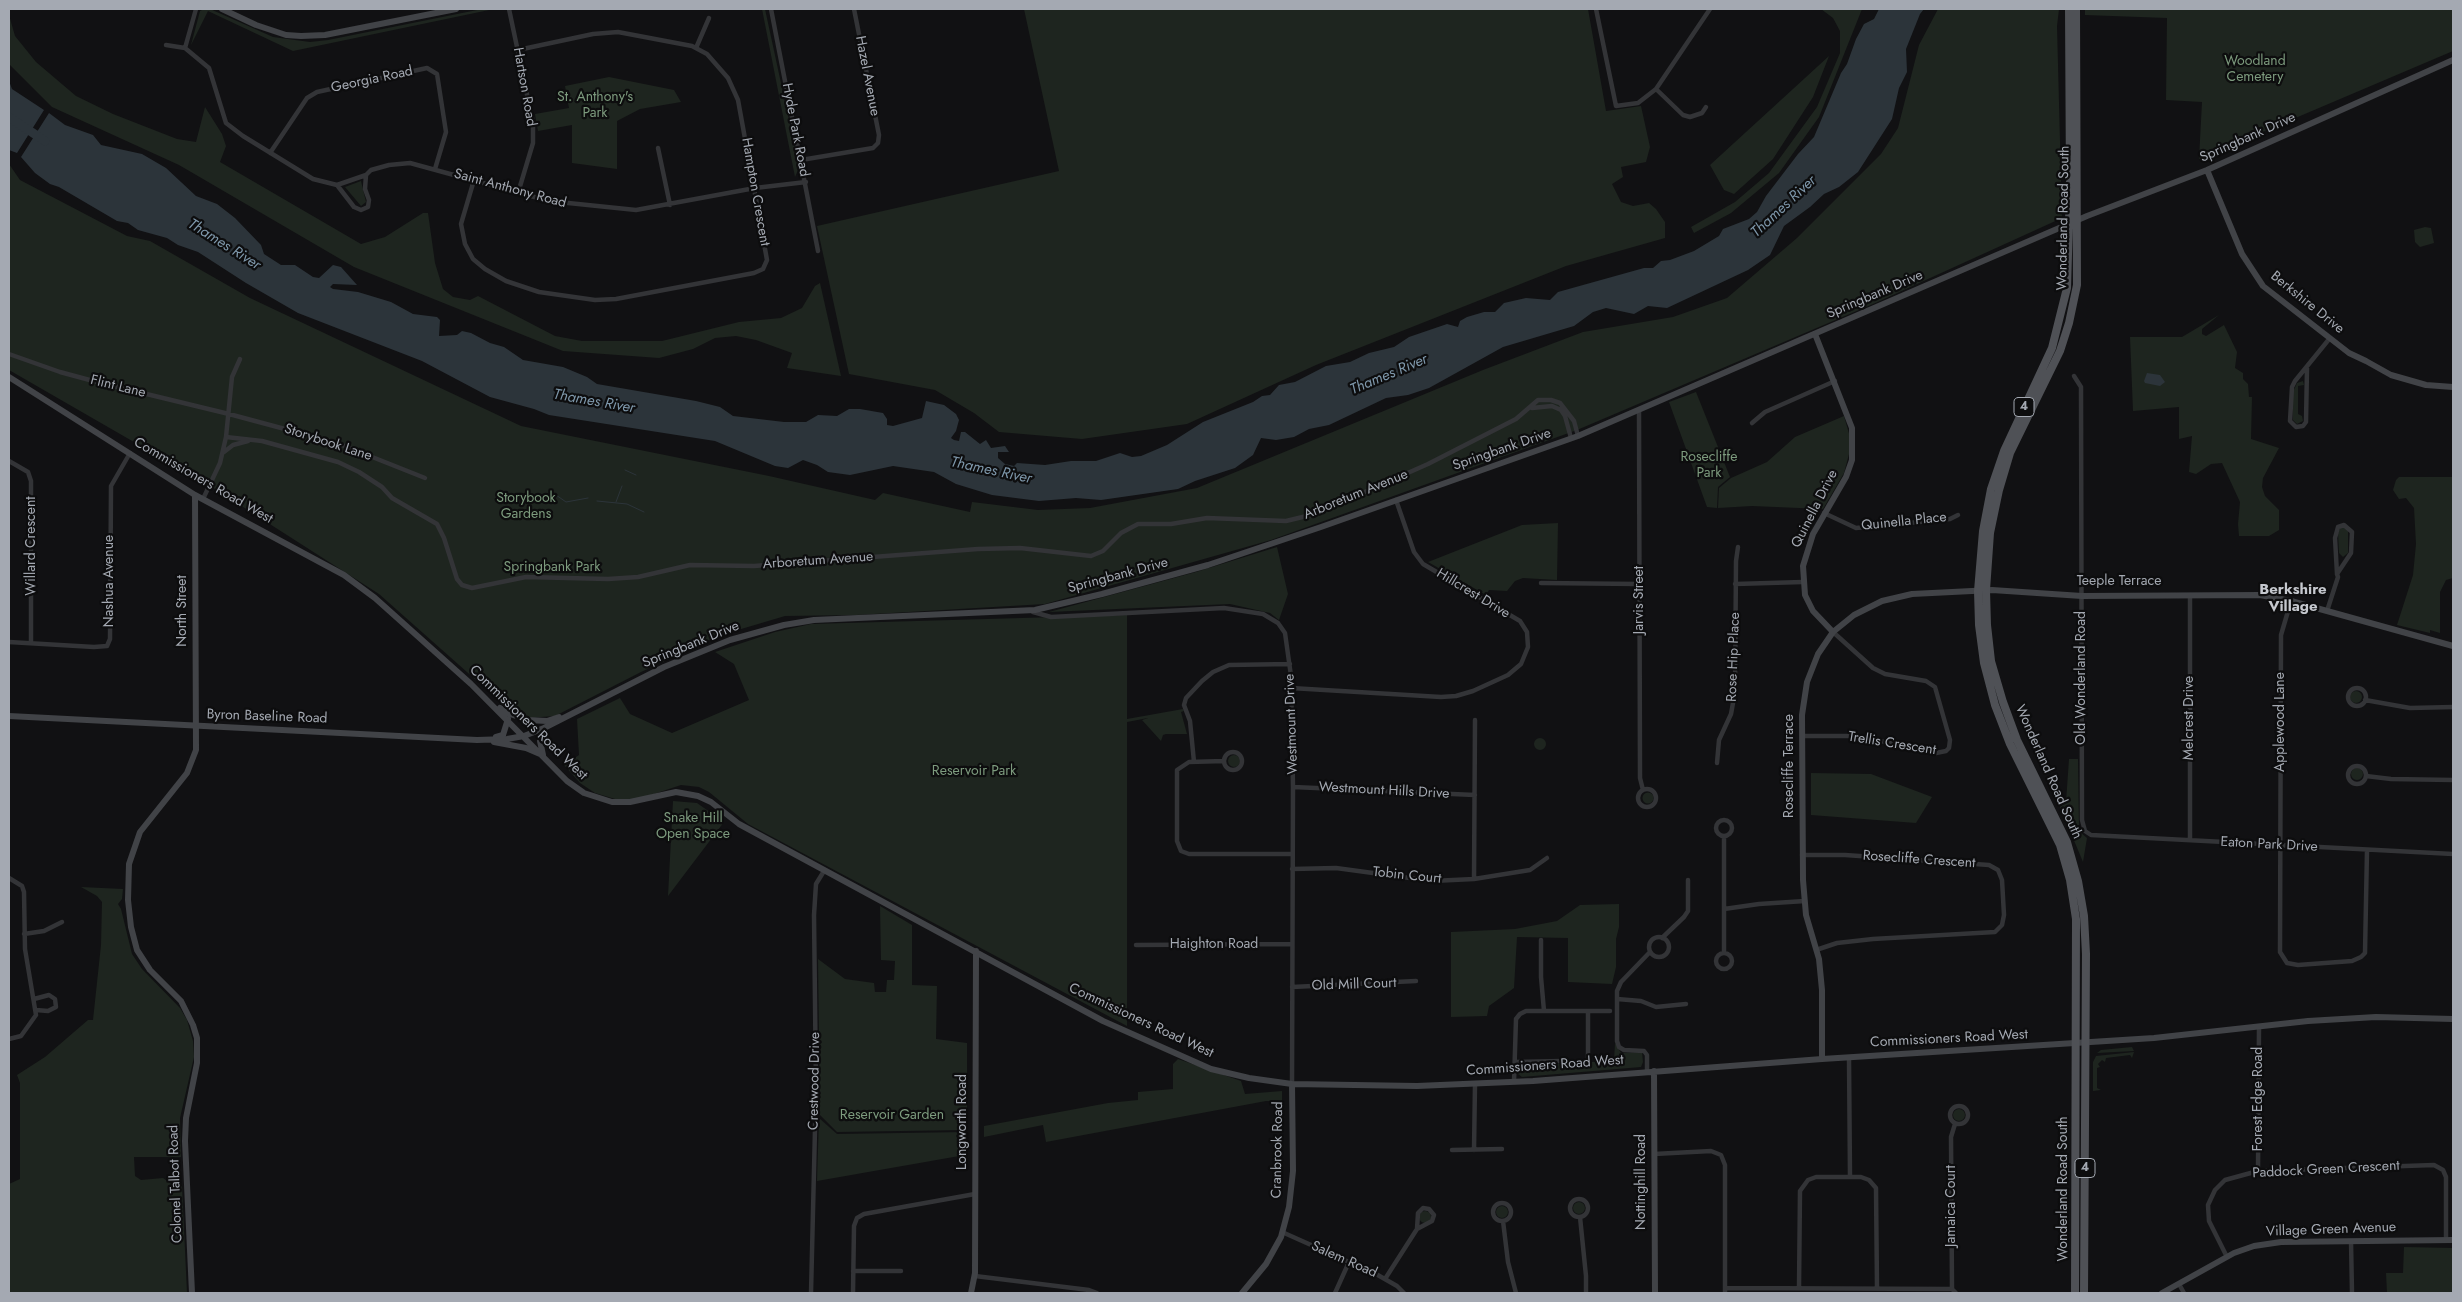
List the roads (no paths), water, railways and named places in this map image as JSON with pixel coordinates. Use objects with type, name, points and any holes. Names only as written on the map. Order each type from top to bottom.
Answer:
[{"type":"main road","points":[[222,9],[256,25],[286,35],[301,36],[324,35],[456,9]]},
{"type":"main road","name":"Wonderland Road South","points":[[2069,9],[2069,224],[2067,288],[2061,321],[2052,348],[2004,451],[1991,489],[1983,531],[1982,591],[1992,661],[2003,702],[2017,740],[2067,842],[2078,881],[2085,941],[2084,1293]]},
{"type":"main road","name":"Wonderland Road South","points":[[2076,9],[2077,285],[2069,324],[2057,358],[2010,453],[1999,490],[1990,532],[1979,625],[1984,663],[1995,704],[2010,744],[2060,844],[2070,880],[2076,933],[2076,1293]]},
{"type":"main road","name":"Springbank Drive","points":[[524,736],[544,728],[664,668],[730,640],[784,625],[814,620],[1026,610],[1102,594],[1208,565],[1396,500],[1578,436],[2078,220],[2207,170],[2453,60]]},
{"type":"main road","name":"Berkshire Drive","points":[[2207,170],[2246,263],[2263,286],[2349,352],[2391,374],[2426,385],[2453,387]]},
{"type":"main road","name":"Quinella Drive","points":[[1815,334],[1852,428],[1852,460],[1846,477],[1824,513],[1804,557],[1803,582],[1806,595],[1813,611],[1834,632]]},
{"type":"main road","name":"Commissioners Road West","points":[[9,377],[195,494],[344,575],[376,598],[476,688],[567,781],[593,798],[612,802],[630,802],[666,793],[688,793],[698,796],[711,802],[739,824],[1103,1020],[1211,1069],[1249,1078],[1292,1084],[1417,1086],[1474,1084],[1822,1059],[2076,1044],[2376,1017],[2453,1019]]},
{"type":"main road","name":"North Street","points":[[195,494],[196,726]]},
{"type":"main road","name":"Teeple Terrace","points":[[1982,591],[2021,590],[2082,596],[2260,595],[2291,601]]},
{"type":"main road","name":"Rosecliffe Terrace","points":[[1822,1059],[1822,990],[1816,950],[1806,915],[1802,855],[1802,715],[1807,682],[1818,654],[1834,632],[1854,615],[1882,601],[1912,594],[1982,591]]},
{"type":"main road","points":[[2291,601],[2453,646]]},
{"type":"main road","points":[[476,688],[507,713],[528,720],[547,721],[577,711]]},
{"type":"main road","name":"Byron Baseline Road","points":[[9,716],[477,740],[524,736]]},
{"type":"main road","points":[[477,740],[503,735],[508,719]]},
{"type":"main road","name":"Colonel Talbot Road","points":[[192,1293],[185,1141],[186,1118],[197,1063],[197,1038],[194,1025],[181,1001],[150,970],[137,950],[131,927],[128,900],[129,864],[140,832],[165,798],[187,773],[196,750],[196,726]]},
{"type":"main road","points":[[543,756],[540,741],[544,728]]},
{"type":"main road","points":[[477,740],[526,748],[543,756]]},
{"type":"main road","name":"Longworth Road","points":[[970,1293],[975,1276],[976,951]]},
{"type":"main road","name":"Nottinghill Road","points":[[1651,1072],[1654,1154],[1654,1293]]},
{"type":"main road","name":"Cranbrook Road","points":[[1242,1293],[1266,1264],[1282,1232],[1289,1207],[1293,1171],[1292,1084]]},
{"type":"main road","name":"Village Green Avenue","points":[[2162,1293],[2227,1257],[2254,1246],[2281,1242],[2450,1240]]},
{"type":"street","points":[[185,48],[196,9]]},
{"type":"street","name":"Hartson Road","points":[[509,9],[533,123],[533,143],[518,193]]},
{"type":"street","name":"Hyde Park Road","points":[[771,9],[818,251]]},
{"type":"street","name":"Hazel Avenue","points":[[801,160],[874,148],[878,143],[879,135],[854,9]]},
{"type":"street","points":[[1596,9],[1616,106],[1638,103],[1656,89],[1710,9]]},
{"type":"street","points":[[696,48],[709,18]]},
{"type":"street","name":"Hampton Crescent","points":[[474,180],[461,224],[465,244],[473,259],[485,269],[506,281],[539,292],[595,300],[616,299],[754,273],[763,268],[767,260],[738,100],[724,72],[707,54],[696,48],[672,41],[618,32],[593,34],[518,50]]},
{"type":"street","points":[[166,45],[185,48],[209,68],[226,123],[242,136],[313,179],[337,185],[354,206],[361,210],[368,207],[369,200],[365,189],[366,176]]},
{"type":"street","name":"Georgia Road","points":[[270,152],[307,98],[317,92],[427,68],[436,74],[446,132],[435,169]]},
{"type":"street","points":[[1656,89],[1683,116],[1690,117],[1702,113],[1706,107]]},
{"type":"street","points":[[658,148],[670,204]]},
{"type":"street","name":"Saint Anthony Road","points":[[337,185],[366,176],[371,170],[380,167],[410,163],[549,201],[616,210],[636,210],[755,188],[806,182]]},
{"type":"street","points":[[2307,368],[2306,422],[2303,426],[2296,427],[2290,421],[2291,392],[2294,381],[2307,368],[2330,338]]},
{"type":"street","name":"Flint Lane","points":[[9,354],[97,382],[229,414]]},
{"type":"street","points":[[203,498],[212,484],[223,453],[232,377],[240,359]]},
{"type":"street","name":"Old Wonderland Road","points":[[2074,376],[2081,387],[2082,820],[2085,832]]},
{"type":"street","points":[[1752,423],[1764,412],[1835,381]]},
{"type":"street","name":"Arboretum Avenue","points":[[226,437],[252,440],[338,462],[382,486],[392,498],[437,524],[444,538],[457,579],[462,586],[472,588],[526,577],[608,579],[638,577],[690,565],[754,566],[978,548],[1020,548],[1091,556],[1103,551],[1121,533],[1138,524],[1171,524],[1207,518],[1286,521],[1315,514],[1428,464],[1516,419],[1538,400],[1551,400],[1560,403],[1574,421],[1578,436]]},
{"type":"street","points":[[1528,409],[1552,406],[1560,410],[1565,416],[1571,438]]},
{"type":"street","name":"Jarvis Street","points":[[1639,410],[1640,778],[1644,790]]},
{"type":"street","name":"Storybook Lane","points":[[229,414],[337,443],[426,478]]},
{"type":"street","points":[[223,453],[233,444],[252,440]]},
{"type":"street","name":"Nashua Avenue","points":[[9,642],[94,647],[107,646],[110,639],[110,486],[130,453]]},
{"type":"street","name":"Willard Crescent","points":[[9,461],[28,472],[32,481],[31,643]]},
{"type":"street","name":"Hillcrest Drive","points":[[1291,688],[1441,697],[1456,696],[1473,691],[1508,675],[1521,664],[1528,647],[1527,632],[1520,621],[1423,564],[1414,552],[1396,500]]},
{"type":"street","name":"Quinella Place","points":[[1824,513],[1856,528],[1950,519],[1958,515]]},
{"type":"street","points":[[2327,611],[2337,574],[2336,538],[2338,527],[2344,525],[2352,532],[2351,553],[2337,574]]},
{"type":"street","name":"Rose Hip Place","points":[[1717,763],[1719,740],[1731,714],[1735,692],[1735,584],[1738,547]]},
{"type":"street","points":[[1735,584],[1803,582]]},
{"type":"street","points":[[1541,583],[1639,584]]},
{"type":"street","name":"Melcrest Drive","points":[[2190,595],[2190,840]]},
{"type":"street","name":"Applewood Lane","points":[[2291,601],[2281,636],[2282,845],[2280,952],[2287,963],[2298,965],[2352,961],[2365,953],[2367,850]]},
{"type":"street","name":"Westmount Drive","points":[[1026,610],[1051,617],[1224,608],[1243,609],[1263,614],[1278,623],[1285,633],[1290,664],[1293,787],[1292,1084]]},
{"type":"street","name":"Trellis Crescent","points":[[1802,736],[1857,736],[1936,753],[1946,751],[1949,748],[1950,740],[1935,688],[1926,681],[1885,674],[1873,668],[1834,632]]},
{"type":"street","points":[[1194,762],[1190,721],[1184,705],[1186,698],[1202,681],[1213,672],[1229,665],[1290,664]]},
{"type":"street","points":[[2360,688],[2365,693],[2365,700],[2361,704],[2352,705],[2348,700],[2348,694],[2351,689],[2360,688]]},
{"type":"street","points":[[2365,700],[2410,708],[2453,707]]},
{"type":"street","points":[[1474,879],[1475,720]]},
{"type":"street","points":[[1234,752],[1242,760],[1239,768],[1233,770],[1226,767],[1224,762],[1226,756],[1234,752]]},
{"type":"street","points":[[1224,762],[1194,762],[1182,765],[1177,770],[1177,842],[1181,851],[1189,854],[1292,854]]},
{"type":"street","points":[[2358,766],[2364,769],[2366,776],[2358,784],[2350,780],[2348,774],[2352,767],[2358,766]]},
{"type":"street","points":[[2366,776],[2392,779],[2453,780]]},
{"type":"street","name":"Westmount Hills Drive","points":[[1293,787],[1475,795]]},
{"type":"street","name":"Jarvis Street","points":[[1650,789],[1656,795],[1656,801],[1652,806],[1646,807],[1639,802],[1638,796],[1644,790],[1650,789]]},
{"type":"street","name":"Eaton Park Drive","points":[[2085,832],[2091,835],[2453,854]]},
{"type":"street","points":[[1724,836],[1724,952]]},
{"type":"street","name":"Rosecliffe Crescent","points":[[1802,855],[1845,855],[1989,865],[1998,870],[2002,880],[2004,915],[2002,924],[1995,932],[1873,939],[1837,943],[1816,950]]},
{"type":"street","name":"Tobin Court","points":[[1292,869],[1336,868],[1432,881],[1474,879],[1530,870],[1547,858]]},
{"type":"street","name":"Crestwood Drive","points":[[812,1293],[816,1088],[814,915],[816,884],[824,871]]},
{"type":"street","points":[[9,878],[22,886],[24,892],[24,949],[36,1010],[36,1015],[30,1026],[21,1036],[9,1039]]},
{"type":"street","points":[[1662,938],[1684,917],[1688,910],[1688,880]]},
{"type":"street","points":[[1724,909],[1759,904],[1805,901]]},
{"type":"street","points":[[24,934],[44,931],[62,922]]},
{"type":"street","points":[[1656,937],[1668,942],[1667,952],[1659,957],[1650,952],[1651,940],[1656,937]]},
{"type":"street","points":[[1541,940],[1541,977],[1544,1012]]},
{"type":"street","name":"Haighton Road","points":[[1136,945],[1291,944]]},
{"type":"street","points":[[1650,952],[1618,987],[1617,1041],[1619,1047],[1624,1050],[1644,1050],[1651,1072]]},
{"type":"street","name":"Old Mill Court","points":[[1292,988],[1416,982]]},
{"type":"street","points":[[34,998],[49,995],[56,999],[56,1007],[48,1011],[36,1010]]},
{"type":"street","points":[[1617,999],[1641,1001],[1656,1008],[1686,1004]]},
{"type":"street","points":[[1514,1082],[1516,1019],[1520,1014],[1526,1011],[1610,1012]]},
{"type":"street","points":[[1588,1011],[1588,1058]]},
{"type":"street","name":"Forest Edge Road","points":[[2258,1171],[2259,1027]]},
{"type":"street","points":[[1849,1058],[1850,1177]]},
{"type":"street","points":[[1515,1062],[1562,1061]]},
{"type":"street","points":[[1474,1084],[1474,1150]]},
{"type":"street","name":"Jamaica Court","points":[[1955,1107],[1963,1107],[1967,1113],[1966,1120],[1963,1123],[1956,1124],[1950,1118],[1951,1110],[1955,1107]]},
{"type":"street","name":"Jamaica Court","points":[[1952,1289],[1951,1137],[1956,1124]]},
{"type":"street","points":[[1452,1150],[1502,1149]]},
{"type":"street","points":[[1654,1154],[1711,1151],[1721,1155],[1724,1165],[1725,1290],[1877,1288],[1952,1289],[1956,1293]]},
{"type":"street","name":"Paddock Green Crescent","points":[[2227,1257],[2209,1221],[2208,1205],[2215,1190],[2225,1180],[2258,1171],[2434,1165],[2443,1170],[2446,1177],[2450,1240]]},
{"type":"street","points":[[1800,1288],[1800,1192],[1808,1180],[1816,1177],[1860,1177],[1869,1180],[1876,1188],[1877,1288]]},
{"type":"street","points":[[852,1293],[854,1226],[857,1218],[864,1214],[975,1194]]},
{"type":"street","points":[[1578,1199],[1582,1200],[1587,1206],[1586,1213],[1580,1217],[1572,1214],[1570,1210],[1571,1203],[1578,1199]]},
{"type":"street","points":[[1499,1204],[1508,1205],[1511,1210],[1508,1219],[1503,1222],[1493,1216],[1494,1207],[1499,1204]]},
{"type":"street","points":[[1385,1279],[1417,1229],[1418,1213],[1423,1208],[1430,1209],[1434,1215],[1432,1221],[1417,1229]]},
{"type":"street","points":[[1580,1217],[1586,1293]]},
{"type":"street","points":[[1503,1222],[1508,1262],[1516,1293]]},
{"type":"street","name":"Salem Road","points":[[1282,1232],[1385,1279],[1404,1293]]},
{"type":"street","points":[[2351,1241],[2352,1293]]},
{"type":"street","points":[[1335,1293],[1349,1262]]},
{"type":"street","points":[[853,1271],[901,1271]]},
{"type":"street","points":[[975,1276],[1089,1290],[1097,1293]]},
{"type":"street","points":[[2179,1284],[2184,1293]]},
{"type":"water","points":[[1879,9],[1924,9],[1920,14],[1906,49],[1907,72],[1899,88],[1892,119],[1858,172],[1839,187],[1824,194],[1784,226],[1770,255],[1748,270],[1667,308],[1648,306],[1634,314],[1606,308],[1593,312],[1574,326],[1503,347],[1429,388],[1408,395],[1386,398],[1329,425],[1309,429],[1294,437],[1276,440],[1261,438],[1253,455],[1235,468],[1195,481],[1178,489],[1101,500],[1076,498],[1039,501],[992,495],[956,484],[934,472],[893,466],[850,475],[828,472],[817,465],[803,460],[788,468],[775,466],[715,441],[549,415],[490,397],[422,361],[298,313],[198,252],[178,245],[167,238],[138,230],[128,223],[117,221],[59,187],[50,184],[35,173],[21,157],[49,113],[65,125],[93,135],[101,145],[142,154],[166,168],[196,196],[217,204],[235,218],[261,245],[264,254],[281,265],[295,265],[313,277],[319,278],[333,265],[341,267],[357,285],[333,284],[330,287],[333,289],[358,292],[391,302],[413,314],[437,317],[440,320],[439,336],[457,335],[462,331],[471,333],[490,343],[504,347],[523,360],[563,367],[587,377],[597,384],[696,401],[720,407],[733,416],[784,422],[806,422],[818,415],[837,416],[849,409],[860,409],[883,413],[887,419],[887,425],[893,426],[922,418],[926,401],[944,405],[956,414],[959,420],[956,431],[951,438],[954,440],[959,441],[961,432],[965,432],[980,444],[986,440],[991,448],[1005,446],[1009,452],[998,452],[998,458],[1005,464],[1014,466],[1017,463],[1045,465],[1071,461],[1096,461],[1120,453],[1132,457],[1141,456],[1167,445],[1203,422],[1253,402],[1262,396],[1270,395],[1279,385],[1295,382],[1326,366],[1350,362],[1369,353],[1394,347],[1409,337],[1447,324],[1458,327],[1460,321],[1467,317],[1484,312],[1495,312],[1504,303],[1526,298],[1550,300],[1558,292],[1644,268],[1653,268],[1661,261],[1670,260],[1694,251],[1719,236],[1723,229],[1749,219],[1757,212],[1766,196],[1798,154],[1814,137],[1841,73],[1847,64],[1856,39],[1864,24],[1874,19]]},
{"type":"water","points":[[9,81],[12,89],[44,110],[17,153],[9,150]]},
{"type":"water","points":[[2147,373],[2160,375],[2165,382],[2160,386],[2145,383]]},
{"type":"waterway","name":"Thames River","points":[[9,117],[45,141]]},
{"type":"waterway","points":[[625,470],[636,475]]},
{"type":"waterway","points":[[616,502],[622,486]]},
{"type":"waterway","points":[[530,494],[539,498],[556,495],[566,502],[588,498]]},
{"type":"waterway","points":[[597,501],[627,504],[644,512]]},
{"type":"district","name":"Berkshire Village","points":[[2293,598]]},
{"type":"park label","name":"Woodland Cemetery","points":[[2255,70]]},
{"type":"park label","name":"St. Anthony's Park","points":[[595,106]]},
{"type":"park label","name":"Rosecliffe Park","points":[[1709,466]]},
{"type":"park label","name":"Storybook Gardens","points":[[526,508]]},
{"type":"park label","name":"Springbank Park","points":[[552,568]]},
{"type":"park label","name":"Reservoir Park","points":[[974,772]]},
{"type":"park label","name":"Snake Hill Open Space","points":[[693,828]]},
{"type":"park label","name":"Reservoir Garden","points":[[892,1116]]}]
